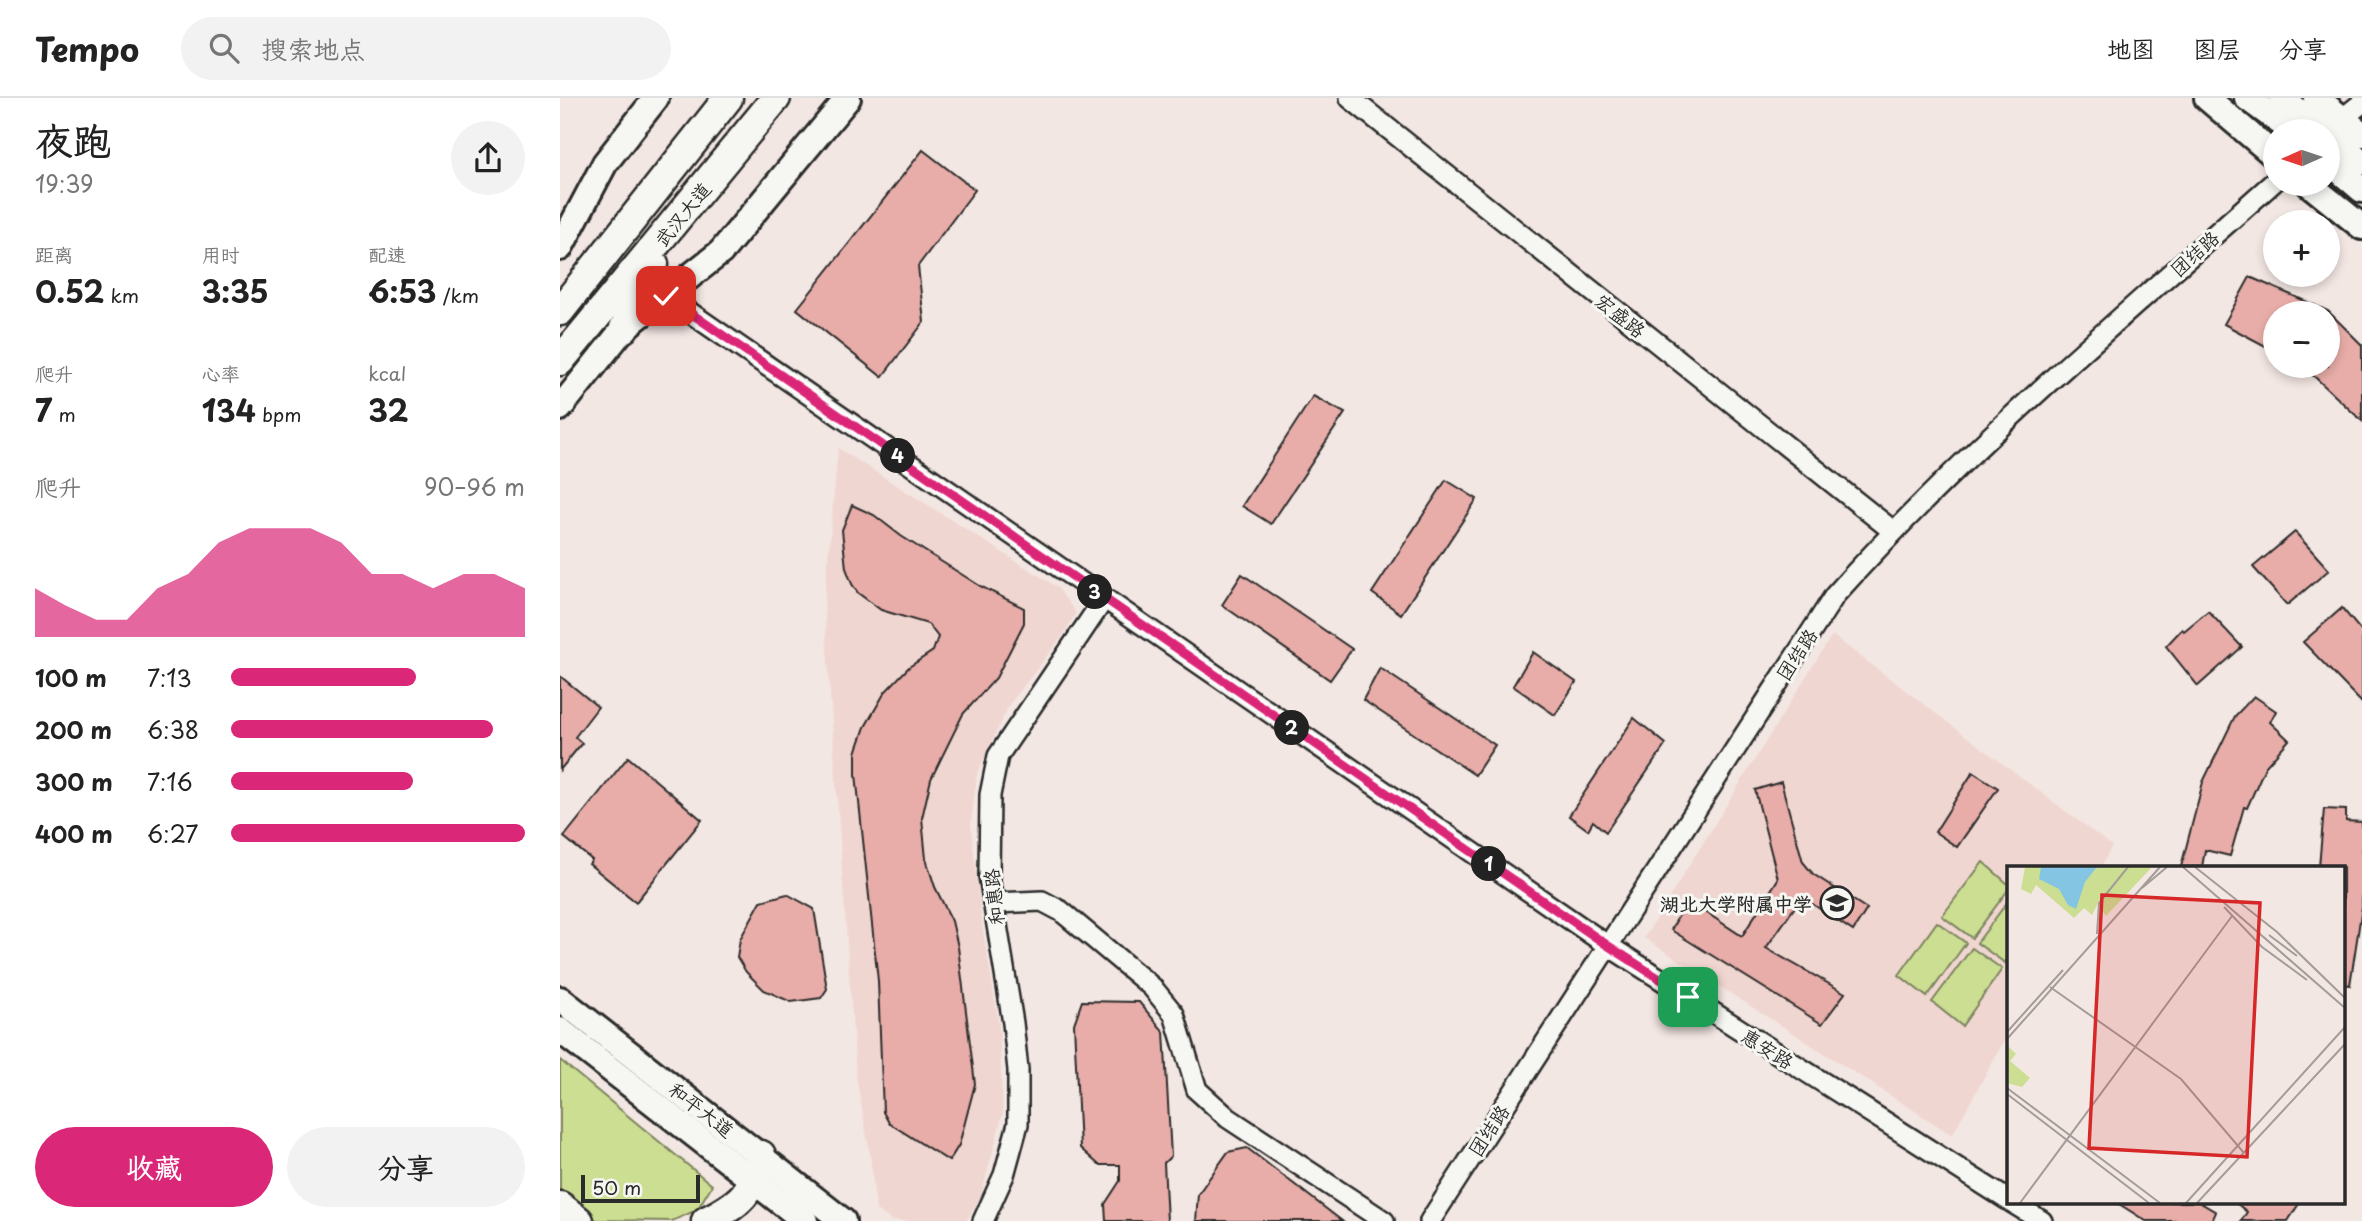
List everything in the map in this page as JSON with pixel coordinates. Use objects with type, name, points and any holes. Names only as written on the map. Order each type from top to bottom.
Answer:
[{"type":"highway","name":"武汉大道","points":[[560,311],[728,98]]},
{"type":"highway","name":"武汉大道","points":[[563,358],[776,98]]},
{"type":"highway","points":[[624,327],[672,226]]},
{"type":"highway","points":[[560,288],[624,230]]},
{"type":"highway","points":[[706,1221],[742,1200],[758,1168]]},
{"type":"highway","points":[[560,1206],[579,1221]]},
{"type":"main road","points":[[563,234],[605,163],[656,98]]},
{"type":"main road","points":[[560,408],[624,327],[722,252],[848,98]]},
{"type":"main road","points":[[2207,98],[2263,146]]},
{"type":"main road","points":[[2247,98],[2276,119]]},
{"type":"main road","points":[[2282,98],[2316,119]]},
{"type":"main road","points":[[2316,98],[2326,119]]},
{"type":"main road","points":[[2340,130],[2362,134]]},
{"type":"main road","points":[[2340,139],[2362,162]]},
{"type":"main road","points":[[2340,171],[2362,190]]},
{"type":"main road","points":[[2322,196],[2362,242]]},
{"type":"main road","points":[[2324,196],[2362,227]]},
{"type":"main road","name":"和平大道","points":[[560,999],[758,1168],[805,1221]]},
{"type":"main road","name":"和平大道","points":[[560,1030],[758,1168],[843,1221]]},
{"type":"street","name":"宏盛路","points":[[1350,98],[1893,531]]},
{"type":"street","points":[[2340,120],[2362,103]]},
{"type":"street","name":"团结路","points":[[1430,1221],[1835,595],[1893,531],[2045,386],[2263,192]]},
{"type":"street","name":"惠安路","points":[[666,296],[1607,945],[2007,1199]]},
{"type":"street","name":"和惠路","points":[[983,1221],[1004,1175],[1018,1124],[1018,1070],[1013,1023],[989,876],[990,795],[998,756],[1104,598]]},
{"type":"street","points":[[993,903],[1042,901],[1062,911],[1152,987],[1174,1014],[1197,1090],[1228,1118],[1384,1221]]},
{"type":"street","name":"惠安路","points":[[2015,1204],[2042,1221]]},
{"type":"shaded area","points":[[838,448],[1057,587],[1076,613],[1064,634],[1009,705],[977,774],[971,825],[982,924],[999,1024],[1003,1113],[981,1196],[966,1221],[892,1221],[876,1210],[870,1154],[856,1076],[824,604]]},
{"type":"shaded area","name":"湖北大学附属中学","points":[[1832,635],[2112,846],[2102,866],[2007,866],[2007,1036],[1952,1135],[1644,938]]},
{"type":"green space","points":[[1983,862],[2007,883],[2007,891],[1972,938],[1942,916]]},
{"type":"green space","points":[[2007,902],[2005,963],[1977,943]]},
{"type":"green space","points":[[1937,922],[1966,943],[1927,997],[1899,975]]},
{"type":"green space","points":[[1972,948],[2002,969],[1962,1026],[1932,1002]]},
{"type":"green space","points":[[560,1060],[712,1185],[697,1210],[672,1221],[596,1220],[560,1190]]},
{"type":"building","points":[[923,150],[975,190],[918,266],[924,322],[882,377],[797,309]]},
{"type":"building","points":[[2250,277],[2263,283],[2263,287],[2273,287],[2305,301],[2263,301],[2263,345],[2224,324]]},
{"type":"building","points":[[2340,323],[2362,345],[2362,421],[2316,378],[2340,378]]},
{"type":"building","points":[[1313,396],[1345,413],[1271,524],[1242,506]]},
{"type":"building","points":[[1446,480],[1477,499],[1401,614],[1372,593]]},
{"type":"building","points":[[852,505],[874,515],[901,536],[980,586],[1024,608],[1024,623],[996,678],[963,714],[931,779],[922,818],[926,859],[935,887],[952,921],[958,947],[975,1084],[959,1145],[949,1161],[889,1123],[883,1112],[878,981],[856,774],[856,753],[865,727],[885,692],[909,667],[933,651],[938,637],[928,624],[881,610],[858,593],[852,584],[846,568],[842,530]]},
{"type":"building","points":[[2295,532],[2329,570],[2287,605],[2253,567]]},
{"type":"building","points":[[1242,574],[1352,649],[1330,680],[1222,605]]},
{"type":"building","points":[[2342,608],[2362,632],[2362,703],[2303,642]]},
{"type":"building","points":[[2208,611],[2242,647],[2198,686],[2166,646],[2182,629],[2184,631]]},
{"type":"building","points":[[1533,652],[1576,682],[1555,715],[1513,686]]},
{"type":"building","points":[[1380,668],[1495,745],[1475,775],[1363,700]]},
{"type":"building","points":[[560,676],[598,707],[575,737],[582,743],[560,770]]},
{"type":"building","points":[[2254,696],[2276,711],[2270,722],[2289,740],[2265,767],[2247,808],[2244,807],[2230,856],[2205,850],[2202,866],[2181,866],[2203,782],[2235,716]]},
{"type":"building","points":[[1634,718],[1666,744],[1606,832],[1593,821],[1588,830],[1569,816]]},
{"type":"building","points":[[628,757],[702,820],[636,902],[589,864],[592,860],[564,837]]},
{"type":"building","points":[[1973,772],[1998,788],[1957,847],[1935,832]]},
{"type":"building","points":[[1781,782],[1803,862],[1813,874],[1867,909],[1853,931],[1802,897],[1766,948],[1845,993],[1822,1024],[1671,930],[1687,900],[1742,936],[1778,879],[1755,790]]},
{"type":"building","points":[[2324,809],[2346,810],[2346,821],[2362,822],[2362,907],[2350,985],[2344,984],[2344,866],[2319,866]]},
{"type":"building","points":[[787,894],[814,909],[827,989],[821,998],[791,1002],[764,990],[746,972],[737,957],[740,939],[761,901]]},
{"type":"building","points":[[1082,1001],[1139,1002],[1164,1032],[1171,1156],[1164,1163],[1167,1221],[1106,1221],[1105,1204],[1120,1181],[1120,1165],[1099,1165],[1080,1148],[1074,1024]]},
{"type":"building","points":[[1247,1148],[1342,1221],[1196,1221],[1198,1194],[1228,1152]]},
{"type":"building","points":[[2119,1204],[2202,1204],[2216,1212],[2212,1221],[2146,1221]]},
{"type":"building","points":[[2237,1204],[2299,1204],[2288,1221],[2241,1221],[2247,1212]]},
{"type":"place","name":"湖北大学附属中学","points":[[1837,903]]},
{"type":"route","points":[[666,296],[1607,945],[1688,997]]}]
